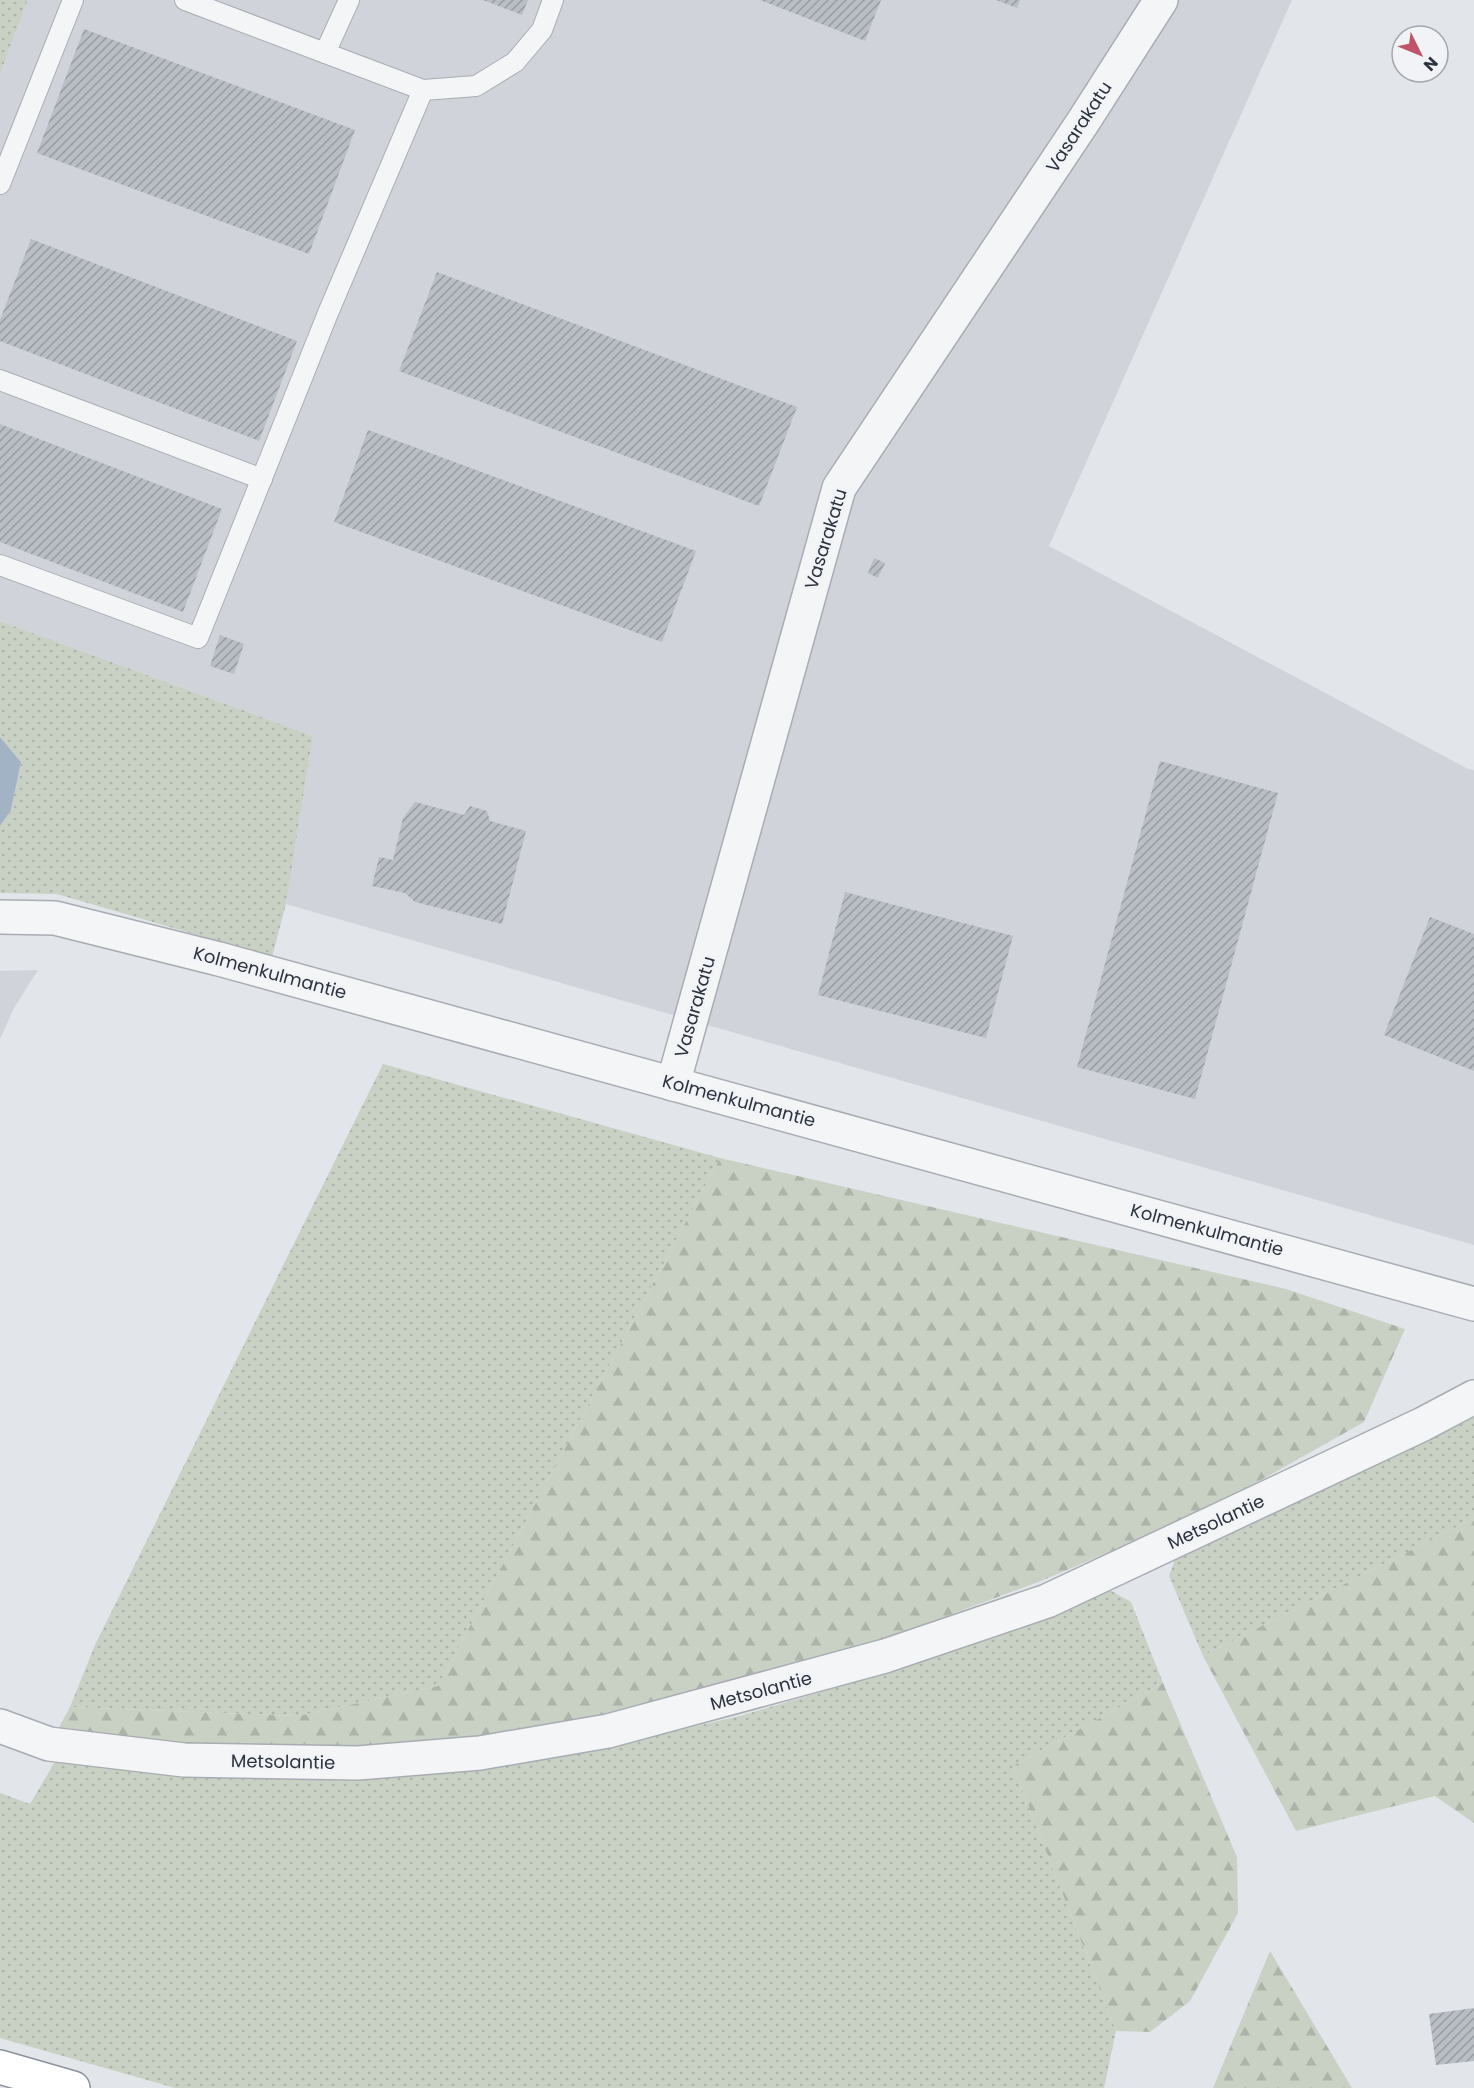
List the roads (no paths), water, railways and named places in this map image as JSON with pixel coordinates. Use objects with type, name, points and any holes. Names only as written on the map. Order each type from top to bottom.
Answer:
[{"type":"highway","points":[[0,2067],[73,2088]]},
{"type":"street","name":"Vasarakatu","points":[[673,1084],[839,488],[1083,122],[1161,0]]},
{"type":"street","name":"Kolmenkulmantie","points":[[0,917],[55,918],[219,959],[1474,1304]]},
{"type":"street","name":"Metsolantie","points":[[0,1726],[49,1744],[184,1760],[358,1763],[480,1753],[608,1731],[885,1656],[1047,1601],[1413,1429],[1474,1397]]},
{"type":"lane","points":[[0,184],[73,0]]},
{"type":"lane","points":[[185,0],[423,90],[476,86],[515,62],[542,30],[554,0]]},
{"type":"lane","points":[[325,53],[349,0]]},
{"type":"lane","points":[[0,565],[198,638],[331,307],[423,90]]},
{"type":"lane","points":[[0,380],[262,479]]},
{"type":"water","points":[[0,737],[21,762],[11,810],[0,826]]}]
